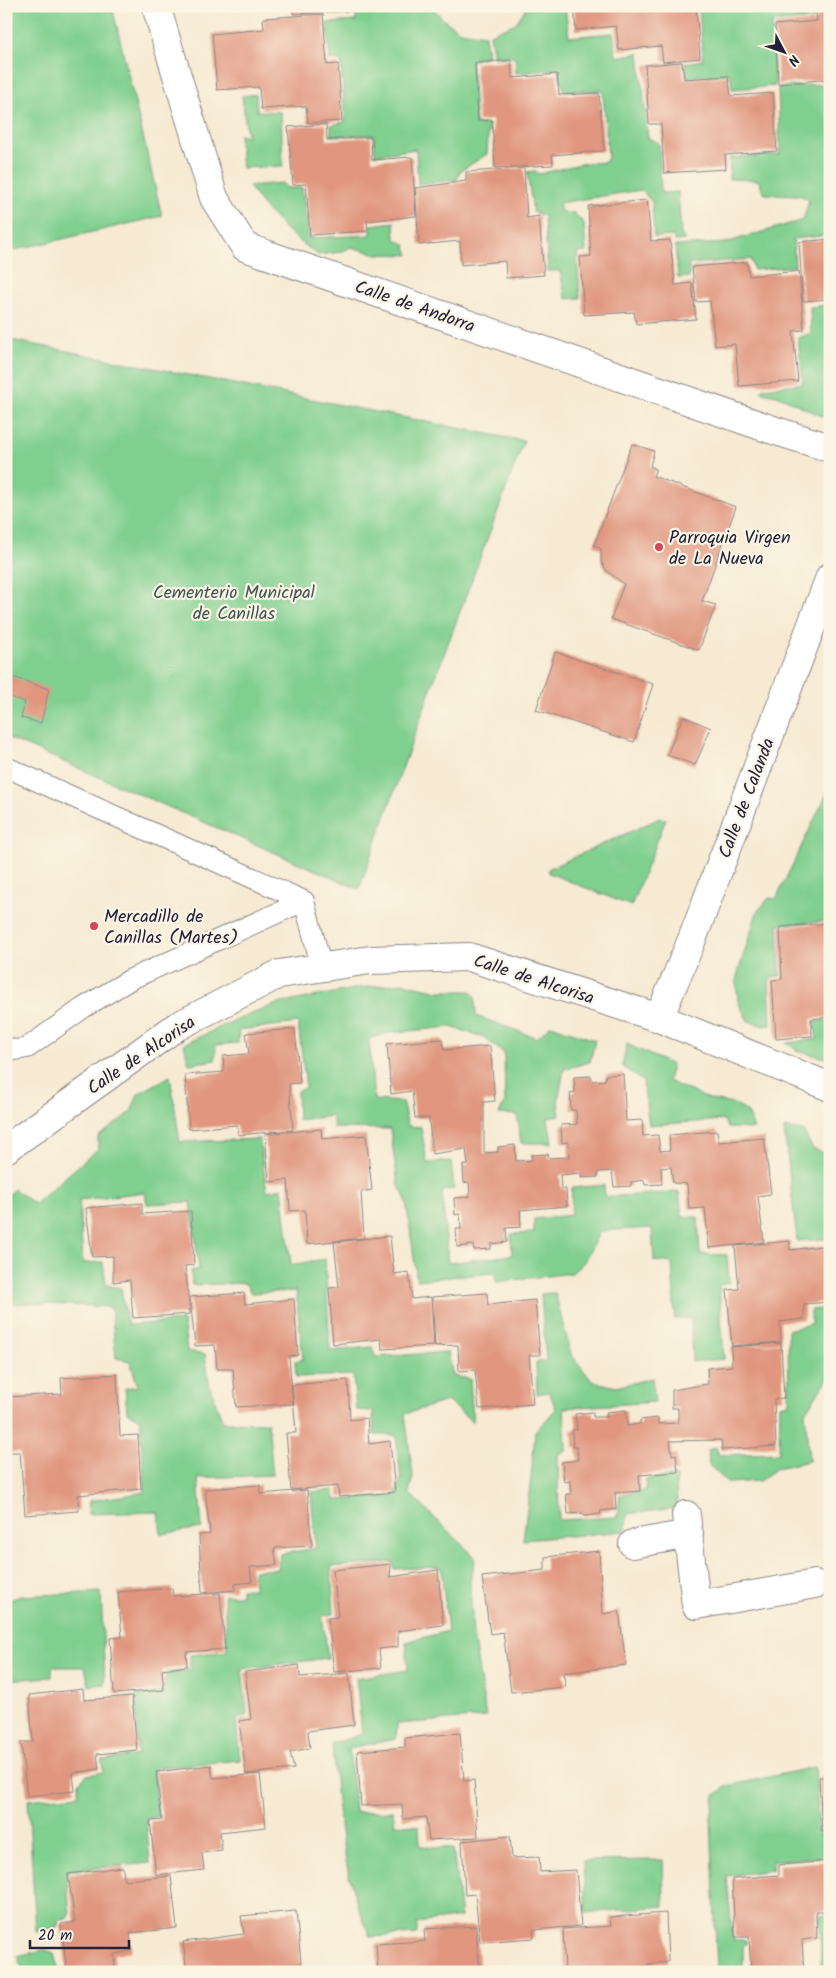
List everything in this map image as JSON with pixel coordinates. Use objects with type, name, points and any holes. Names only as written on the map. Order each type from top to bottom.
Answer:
[{"type":"street","name":"Calle de Andorra","points":[[156,6],[214,198],[245,247],[764,427],[830,448]]},
{"type":"street","name":"Calle de Calanda","points":[[659,1018],[693,937],[830,577]]},
{"type":"street","name":"Calle de Alcorisa","points":[[6,1149],[176,1027],[279,974],[370,960],[469,957],[659,1018],[830,1087]]},
{"type":"street","points":[[633,1544],[687,1524],[696,1605],[815,1584]]},
{"type":"lane","points":[[6,767],[304,901]]},
{"type":"lane","points":[[304,901],[322,968]]},
{"type":"lane","points":[[6,1048],[15,1050],[27,1048],[82,1008],[131,979],[304,901]]},
{"type":"green space","points":[[6,6],[112,6],[162,216],[6,252]]},
{"type":"green space","points":[[357,6],[431,6],[445,21],[460,31],[485,35],[488,56],[471,61],[476,124],[489,124],[487,154],[459,172],[457,180],[418,184],[416,149],[375,155],[374,135],[331,136],[331,125],[345,122],[341,61],[330,60],[327,23],[356,21]]},
{"type":"green space","points":[[527,6],[565,6],[569,37],[613,33],[616,57],[639,53],[648,138],[659,143],[661,193],[678,192],[681,234],[685,240],[675,241],[673,236],[654,237],[652,202],[641,190],[559,203],[561,212],[574,213],[584,223],[586,252],[577,253],[580,298],[566,299],[560,271],[548,271],[544,216],[533,212],[527,172],[535,171],[539,174],[580,164],[606,162],[608,157],[603,91],[564,91],[558,69],[516,73],[515,57],[494,58],[490,34],[516,23]]},
{"type":"green space","points":[[699,6],[814,6],[814,19],[772,23],[775,86],[732,89],[730,74],[687,77],[685,63],[703,60]]},
{"type":"green space","points":[[825,84],[830,97],[830,235],[793,239],[795,266],[754,270],[751,259],[689,264],[689,277],[678,278],[675,246],[725,243],[803,220],[809,200],[800,195],[765,194],[758,180],[729,179],[730,158],[780,154],[778,87]]},
{"type":"green space","points":[[256,94],[257,111],[281,112],[283,166],[242,168],[239,135],[247,136],[242,96]]},
{"type":"green space","points":[[282,183],[287,188],[302,188],[309,238],[371,235],[371,225],[394,222],[395,239],[405,244],[409,255],[377,254],[351,247],[341,252],[318,255],[280,224],[263,206],[249,186]]},
{"type":"green space","points":[[830,305],[830,420],[777,395],[761,392],[763,388],[803,383],[798,338],[811,333],[810,307]]},
{"type":"green space","name":"Cementerio Municipal de Canillas","points":[[6,339],[524,441],[432,686],[359,889],[6,737]]},
{"type":"green space","points":[[830,787],[830,921],[778,925],[780,976],[769,979],[771,1025],[764,1026],[748,1021],[738,1002],[736,979],[757,912],[769,898],[776,899]]},
{"type":"green space","points":[[660,818],[666,819],[631,906],[549,873],[548,869]]},
{"type":"green space","points":[[403,983],[439,991],[470,991],[475,996],[476,1016],[537,1038],[551,1025],[595,1040],[590,1062],[564,1069],[558,1102],[560,1116],[548,1118],[552,1143],[521,1143],[517,1115],[499,1114],[505,1102],[504,1053],[483,1037],[451,1027],[387,1033],[369,1039],[374,1100],[402,1102],[408,1126],[421,1127],[427,1163],[451,1161],[454,1189],[442,1191],[448,1263],[512,1255],[511,1234],[534,1233],[534,1219],[571,1215],[572,1188],[604,1185],[605,1197],[679,1192],[682,1217],[698,1217],[700,1254],[727,1255],[729,1283],[719,1285],[724,1359],[692,1362],[691,1318],[675,1319],[672,1263],[654,1261],[652,1228],[600,1231],[584,1262],[572,1273],[496,1282],[495,1273],[417,1280],[406,1200],[398,1184],[390,1129],[334,1128],[332,1116],[298,1120],[297,1091],[306,1088],[298,1023],[239,1030],[238,1043],[216,1045],[215,1060],[189,1064],[184,1044],[231,1022],[277,1004],[359,988]]},
{"type":"green space","points":[[830,1020],[830,1059],[800,1052],[786,1043],[817,1039],[814,1022]]},
{"type":"green space","points":[[627,1044],[672,1065],[668,1081],[708,1099],[737,1105],[748,1113],[754,1129],[728,1128],[724,1120],[649,1125],[643,1082],[622,1066]]},
{"type":"green space","points":[[170,1076],[180,1142],[259,1139],[267,1191],[282,1188],[291,1265],[325,1259],[330,1351],[372,1347],[375,1357],[448,1352],[453,1376],[470,1379],[473,1422],[447,1401],[405,1414],[413,1476],[409,1493],[476,1558],[470,1581],[473,1634],[486,1717],[397,1724],[396,1739],[349,1748],[355,1812],[393,1811],[395,1824],[419,1826],[420,1846],[453,1848],[461,1917],[417,1923],[417,1934],[370,1937],[356,1899],[345,1857],[337,1801],[332,1744],[362,1734],[356,1678],[408,1670],[406,1642],[448,1631],[441,1567],[394,1569],[393,1562],[331,1567],[334,1614],[322,1616],[328,1658],[242,1669],[247,1713],[245,1717],[236,1719],[240,1760],[154,1768],[158,1816],[146,1819],[150,1863],[66,1871],[70,1913],[67,1919],[59,1920],[57,1927],[36,1932],[28,1800],[79,1795],[79,1782],[87,1775],[103,1772],[102,1760],[138,1755],[136,1696],[164,1692],[166,1673],[190,1670],[190,1655],[227,1651],[224,1595],[241,1595],[241,1589],[254,1589],[253,1571],[278,1569],[280,1554],[316,1548],[311,1492],[334,1490],[335,1500],[394,1496],[401,1480],[396,1435],[374,1435],[373,1411],[356,1410],[353,1375],[296,1377],[295,1361],[303,1359],[296,1291],[251,1293],[245,1283],[192,1285],[191,1271],[199,1269],[191,1202],[147,1204],[145,1192],[79,1200],[83,1263],[103,1262],[106,1285],[121,1288],[128,1325],[183,1321],[187,1351],[205,1354],[210,1387],[223,1422],[268,1423],[273,1475],[198,1478],[202,1528],[161,1534],[158,1512],[88,1514],[89,1501],[145,1492],[140,1419],[127,1412],[125,1388],[138,1386],[130,1361],[116,1358],[111,1307],[31,1303],[6,1304],[6,1199],[14,1189],[34,1204],[98,1149],[98,1137],[131,1112],[138,1094]]},
{"type":"green space","points":[[784,1128],[803,1131],[813,1149],[830,1155],[830,1229],[826,1239],[797,1241]]},
{"type":"green space","points":[[555,1293],[571,1354],[592,1381],[616,1387],[652,1378],[655,1402],[564,1408],[566,1451],[558,1454],[559,1520],[617,1517],[620,1495],[646,1490],[645,1479],[676,1476],[677,1508],[627,1514],[626,1531],[523,1540],[535,1432],[556,1409],[549,1392],[537,1394],[536,1362],[546,1361],[541,1294]]},
{"type":"green space","points":[[830,1308],[830,1376],[805,1412],[809,1461],[777,1468],[759,1481],[728,1483],[709,1465],[708,1450],[716,1447],[719,1455],[779,1453],[780,1405],[789,1403],[788,1330],[811,1324],[811,1310]]},
{"type":"green space","points":[[101,1592],[105,1684],[89,1686],[85,1667],[52,1667],[52,1677],[6,1680],[6,1601],[21,1596]]},
{"type":"green space","points":[[815,1767],[819,1835],[828,1835],[830,1856],[773,1861],[772,1870],[727,1876],[733,1940],[746,1940],[746,1944],[743,1946],[743,1972],[717,1972],[711,1818],[715,1795],[727,1786]]},
{"type":"green space","points":[[663,1860],[664,1906],[586,1913],[583,1861]]},
{"type":"green space","points":[[830,1914],[830,1972],[821,1972],[820,1916]]},
{"type":"green space","points":[[44,1950],[54,1953],[59,1972],[24,1972],[17,1956]]},
{"type":"building","points":[[293,6],[352,6],[353,11],[293,14]]},
{"type":"building","points":[[574,6],[696,6],[700,58],[663,62],[661,46],[619,50],[616,26],[576,30]]},
{"type":"building","points":[[816,6],[830,6],[830,79],[778,84],[775,25],[817,21]]},
{"type":"building","points":[[323,14],[327,65],[338,64],[342,121],[308,123],[306,106],[261,109],[259,87],[217,90],[212,34],[264,29],[263,18]]},
{"type":"building","points":[[511,60],[512,78],[557,74],[559,95],[599,93],[604,151],[552,155],[553,165],[495,168],[492,120],[478,121],[475,63]]},
{"type":"building","points":[[682,62],[684,79],[728,76],[731,96],[773,93],[777,151],[725,155],[726,169],[664,173],[661,124],[649,124],[645,65]]},
{"type":"building","points":[[326,124],[327,140],[371,137],[372,160],[412,157],[416,216],[367,221],[368,231],[310,235],[306,184],[293,185],[288,127]]},
{"type":"building","points":[[524,168],[527,218],[539,216],[544,275],[506,278],[505,261],[461,265],[460,241],[419,245],[415,188],[466,181],[466,172]]},
{"type":"building","points":[[647,200],[651,241],[670,240],[675,285],[692,283],[696,319],[636,324],[634,312],[584,315],[580,257],[591,256],[588,206]]},
{"type":"building","points":[[830,239],[830,299],[803,301],[799,242]]},
{"type":"building","points":[[747,262],[749,276],[799,271],[804,330],[793,331],[798,381],[739,386],[735,344],[715,346],[710,301],[696,302],[692,267]]},
{"type":"building","name":"Parroquia Virgen de La Nueva","points":[[632,444],[654,451],[650,466],[656,469],[653,476],[736,507],[702,601],[716,605],[699,650],[611,619],[624,584],[607,571],[601,562],[601,549],[594,545]]},
{"type":"building","points":[[555,652],[653,684],[634,742],[536,710]]},
{"type":"building","points":[[6,675],[49,689],[41,723],[21,718],[25,702],[6,696]]},
{"type":"building","points":[[683,716],[711,728],[695,765],[667,755]]},
{"type":"building","points":[[830,923],[830,1017],[811,1019],[812,1036],[776,1039],[772,980],[782,979],[780,927]]},
{"type":"building","points":[[295,1029],[300,1083],[289,1084],[293,1130],[238,1135],[237,1125],[189,1129],[185,1075],[224,1072],[223,1056],[249,1054],[246,1033]]},
{"type":"building","points":[[442,1039],[444,1050],[490,1046],[495,1101],[484,1102],[484,1153],[498,1152],[498,1147],[515,1145],[516,1161],[532,1160],[531,1155],[548,1154],[549,1158],[569,1157],[568,1142],[562,1143],[561,1125],[577,1124],[576,1110],[571,1110],[570,1093],[575,1092],[574,1077],[591,1076],[592,1081],[605,1080],[606,1075],[623,1074],[626,1121],[642,1120],[643,1136],[658,1135],[660,1151],[670,1150],[669,1135],[717,1131],[719,1142],[764,1138],[771,1194],[758,1196],[764,1242],[709,1248],[705,1208],[689,1209],[687,1184],[673,1183],[671,1167],[661,1168],[662,1184],[645,1185],[644,1180],[631,1182],[631,1186],[614,1187],[612,1171],[598,1172],[598,1177],[581,1178],[581,1173],[560,1175],[561,1189],[566,1189],[567,1206],[520,1210],[521,1227],[506,1228],[507,1242],[491,1244],[491,1249],[474,1250],[473,1245],[457,1247],[456,1229],[461,1229],[460,1214],[455,1215],[454,1198],[470,1197],[469,1182],[464,1183],[463,1165],[468,1165],[466,1149],[432,1154],[429,1118],[415,1118],[412,1091],[391,1094],[387,1044]]},
{"type":"building","points":[[321,1129],[322,1139],[366,1135],[372,1190],[361,1192],[364,1238],[307,1244],[305,1210],[290,1211],[288,1180],[269,1182],[265,1134]]},
{"type":"building","points":[[142,1203],[142,1214],[191,1211],[194,1265],[185,1266],[190,1314],[133,1318],[130,1280],[113,1282],[113,1256],[92,1257],[86,1208]]},
{"type":"building","points":[[390,1236],[394,1274],[409,1272],[412,1299],[431,1297],[434,1346],[382,1349],[381,1339],[333,1344],[329,1288],[339,1287],[334,1242]]},
{"type":"building","points":[[790,1241],[790,1250],[830,1245],[830,1302],[804,1304],[804,1319],[780,1322],[781,1342],[732,1346],[727,1290],[739,1289],[735,1246]]},
{"type":"building","points":[[244,1293],[245,1304],[294,1299],[298,1355],[289,1356],[293,1404],[236,1407],[233,1369],[217,1369],[215,1345],[195,1346],[190,1297]]},
{"type":"building","points":[[487,1293],[488,1305],[535,1300],[540,1355],[529,1355],[533,1404],[479,1409],[475,1370],[459,1371],[458,1345],[435,1346],[432,1297]]},
{"type":"building","points":[[781,1343],[784,1398],[774,1399],[776,1446],[722,1450],[721,1440],[670,1441],[672,1455],[676,1454],[678,1472],[639,1475],[640,1491],[615,1493],[616,1509],[600,1511],[601,1514],[584,1516],[583,1513],[568,1514],[566,1494],[571,1494],[570,1481],[564,1482],[562,1462],[578,1460],[577,1447],[573,1447],[572,1430],[577,1430],[575,1414],[593,1412],[593,1417],[607,1417],[606,1412],[626,1410],[627,1426],[640,1424],[640,1420],[658,1418],[658,1424],[678,1423],[678,1408],[672,1408],[672,1390],[708,1384],[707,1368],[732,1366],[731,1347]]},
{"type":"building","points":[[117,1374],[120,1436],[138,1435],[141,1489],[78,1495],[79,1511],[25,1515],[20,1452],[6,1452],[6,1397],[62,1394],[61,1378]]},
{"type":"building","points":[[348,1380],[350,1420],[367,1418],[369,1444],[390,1441],[395,1492],[339,1497],[338,1486],[291,1490],[286,1433],[296,1433],[292,1385]]},
{"type":"building","points":[[260,1485],[260,1494],[307,1490],[312,1546],[274,1548],[277,1565],[250,1567],[252,1582],[235,1584],[235,1590],[202,1593],[199,1535],[210,1534],[205,1489]]},
{"type":"building","points":[[599,1551],[603,1614],[619,1611],[626,1665],[563,1673],[566,1687],[511,1692],[503,1632],[490,1634],[482,1577],[545,1570],[545,1557]]},
{"type":"building","points":[[391,1564],[390,1577],[438,1570],[443,1625],[398,1631],[398,1647],[379,1649],[381,1668],[334,1672],[328,1618],[338,1617],[333,1570]]},
{"type":"building","points":[[172,1588],[173,1596],[220,1593],[225,1649],[186,1652],[187,1666],[162,1670],[164,1690],[114,1694],[110,1638],[122,1637],[118,1592]]},
{"type":"building","points":[[299,1665],[300,1677],[349,1673],[354,1725],[308,1731],[310,1748],[290,1752],[294,1769],[246,1774],[239,1721],[251,1719],[245,1672]]},
{"type":"building","points":[[83,1689],[84,1700],[132,1696],[137,1750],[97,1754],[99,1769],[73,1773],[75,1791],[27,1796],[21,1742],[33,1742],[29,1695]]},
{"type":"building","points":[[460,1733],[464,1781],[474,1780],[478,1837],[429,1840],[426,1817],[403,1819],[402,1804],[361,1806],[357,1751],[405,1747],[405,1738]]},
{"type":"building","points":[[211,1765],[213,1778],[260,1774],[266,1827],[220,1832],[222,1850],[202,1853],[204,1870],[156,1875],[150,1821],[162,1820],[156,1772]]},
{"type":"building","points":[[819,1777],[830,1777],[830,1832],[822,1832]]},
{"type":"building","points":[[510,1836],[512,1858],[539,1857],[540,1872],[576,1870],[581,1926],[533,1930],[534,1938],[480,1942],[475,1894],[465,1895],[462,1841]]},
{"type":"building","points":[[830,1861],[830,1911],[816,1911],[817,1938],[802,1940],[804,1972],[751,1972],[749,1937],[735,1937],[732,1879],[779,1875],[779,1865]]},
{"type":"building","points":[[123,1867],[124,1880],[171,1876],[177,1928],[130,1933],[132,1951],[114,1954],[115,1971],[67,1972],[61,1924],[75,1922],[68,1874]]},
{"type":"building","points":[[296,1911],[302,1972],[187,1972],[183,1942],[244,1934],[241,1916]]},
{"type":"building","points":[[666,1913],[668,1962],[648,1964],[649,1972],[565,1972],[563,1929],[611,1926],[610,1917]]},
{"type":"building","points":[[476,1926],[480,1972],[378,1972],[376,1944],[425,1941],[424,1929]]},
{"type":"place","name":"Parroquia Virgen de La Nueva","points":[[659,547]]},
{"type":"place","name":"Mercadillo de Canillas (Martes)","points":[[94,926]]}]
